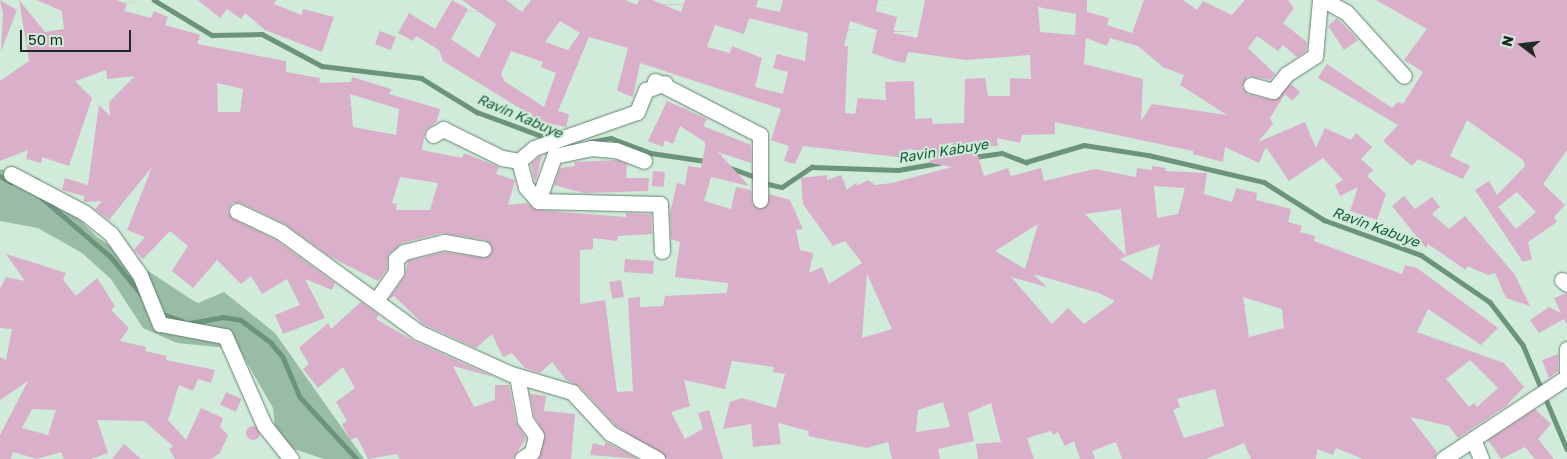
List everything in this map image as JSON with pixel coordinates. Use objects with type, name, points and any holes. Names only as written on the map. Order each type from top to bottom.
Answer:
[{"type":"street","points":[[1251,86],[1273,92],[1287,74],[1315,56],[1322,0],[1346,12],[1404,76]]},
{"type":"street","points":[[647,79],[665,83],[760,136],[760,200]]},
{"type":"street","points":[[519,161],[534,148],[636,112],[646,90],[665,83]]},
{"type":"street","points":[[433,135],[443,129],[502,158],[519,161]]},
{"type":"street","points":[[538,201],[554,156],[592,148],[616,150],[644,161]]},
{"type":"street","points":[[519,161],[526,187],[538,201],[660,204],[663,209],[657,226],[662,251]]},
{"type":"street","points":[[12,174],[85,213],[111,234],[140,275],[160,324],[225,336],[264,425],[291,459]]},
{"type":"street","points":[[238,211],[281,232],[377,299],[418,332],[517,376],[572,392],[610,434],[657,459]]},
{"type":"street","points":[[377,299],[404,252],[444,242],[483,249]]},
{"type":"street","points":[[1567,350],[1567,373]]},
{"type":"street","points":[[517,376],[525,420],[536,436],[532,452],[522,459]]},
{"type":"street","points":[[1443,459],[1567,377]]},
{"type":"street","points":[[1474,439],[1481,459]]},
{"type":"green space","points":[[0,169],[38,178],[97,237],[198,303],[224,292],[275,333],[364,459],[324,459],[291,448],[276,437],[273,408],[239,349],[177,343],[143,328],[111,279],[82,253],[38,228],[0,221]]},
{"type":"building","points":[[0,0],[17,10],[1,51],[3,14]]},
{"type":"building","points":[[19,0],[45,32],[64,29],[62,11],[37,0],[117,0],[127,4],[124,11],[151,18],[154,11],[168,17],[165,25],[200,35],[197,44],[286,61],[286,72],[320,78],[319,83],[351,82],[352,77],[391,89],[389,94],[440,109],[437,121],[425,131],[422,150],[462,158],[464,153],[499,167],[496,174],[515,180],[508,205],[527,203],[537,210],[626,217],[626,213],[651,214],[652,234],[618,236],[617,241],[593,238],[593,249],[580,250],[580,304],[605,300],[617,392],[633,391],[628,298],[640,297],[640,307],[663,306],[665,296],[727,293],[728,283],[675,277],[680,242],[671,239],[670,213],[677,183],[685,185],[688,166],[701,168],[705,142],[680,126],[673,144],[665,140],[663,147],[648,141],[667,101],[707,119],[703,126],[751,145],[751,163],[718,152],[749,186],[711,177],[704,201],[731,209],[736,187],[751,190],[752,204],[760,209],[768,205],[769,194],[790,200],[803,229],[796,230],[800,250],[813,253],[809,273],[822,267],[829,284],[862,263],[845,241],[833,246],[803,204],[801,178],[827,175],[827,180],[841,175],[847,190],[857,182],[856,186],[868,180],[875,185],[892,183],[952,167],[930,163],[931,152],[908,149],[906,158],[803,146],[795,164],[784,161],[789,146],[771,140],[781,109],[640,63],[633,97],[622,93],[617,90],[628,48],[589,37],[558,111],[569,114],[566,127],[542,122],[443,61],[439,50],[416,36],[413,41],[398,33],[409,13],[435,29],[452,0],[468,9],[451,39],[479,58],[496,24],[462,0],[506,0],[522,12],[531,0],[625,0],[637,5],[639,0],[652,0],[681,12],[685,0],[758,0],[756,7],[780,12],[783,0],[878,0],[876,11],[897,17],[893,33],[917,38],[925,0],[1087,0],[1087,12],[1109,18],[1107,25],[1132,33],[1144,0],[1183,0],[1197,10],[1203,1],[1232,15],[1245,0],[1288,0],[1294,8],[1283,23],[1307,42],[1306,51],[1297,57],[1283,45],[1278,51],[1257,36],[1248,48],[1275,74],[1270,80],[1248,76],[1242,87],[1248,94],[1271,100],[1291,84],[1300,92],[1292,101],[1285,94],[1270,118],[1273,124],[1258,142],[1305,122],[1316,148],[1325,128],[1351,140],[1356,133],[1372,147],[1361,159],[1373,170],[1367,176],[1386,194],[1377,220],[1350,211],[1358,187],[1340,196],[1335,185],[1343,180],[1323,158],[1289,181],[1266,147],[1259,163],[1225,147],[1223,162],[1193,154],[1193,151],[1055,122],[1055,134],[1022,135],[1020,143],[997,138],[998,146],[975,147],[984,176],[1008,168],[1011,176],[1041,168],[1044,181],[1095,169],[1136,177],[1137,168],[1152,170],[1152,166],[1166,168],[1165,171],[1207,173],[1204,194],[1232,202],[1236,188],[1257,193],[1256,200],[1291,209],[1288,222],[1302,226],[1300,232],[1315,236],[1314,241],[1402,274],[1405,265],[1417,268],[1498,328],[1481,345],[1428,309],[1417,332],[1504,363],[1524,387],[1505,407],[1458,438],[1449,426],[1410,417],[1437,452],[1434,459],[1363,459],[1336,448],[1333,455],[1317,449],[1316,459],[1251,459],[1244,443],[1206,459],[1122,459],[1116,442],[1092,451],[1095,459],[1080,459],[1074,441],[1065,446],[1058,432],[1053,435],[1051,431],[1027,438],[1034,459],[978,459],[976,444],[1001,442],[991,403],[968,413],[974,441],[938,449],[940,459],[892,459],[888,442],[867,448],[808,436],[809,431],[778,423],[781,444],[753,447],[751,424],[723,429],[730,402],[742,398],[776,408],[785,374],[773,372],[774,367],[732,361],[725,389],[684,380],[690,406],[671,412],[685,439],[703,429],[698,413],[709,410],[723,459],[668,459],[616,426],[579,386],[566,380],[552,362],[540,373],[525,368],[512,353],[503,357],[492,334],[476,348],[423,324],[394,296],[389,299],[404,277],[408,261],[444,252],[486,258],[492,250],[485,240],[442,233],[402,243],[388,255],[387,269],[378,281],[329,256],[285,224],[241,203],[232,203],[228,211],[233,219],[276,240],[335,283],[332,290],[305,279],[325,318],[283,334],[275,315],[300,305],[287,279],[262,294],[251,276],[241,284],[217,260],[193,288],[172,271],[188,246],[170,231],[143,259],[134,250],[145,237],[127,230],[152,167],[109,220],[95,209],[102,201],[84,202],[84,196],[62,190],[65,178],[88,185],[99,105],[110,116],[109,102],[135,76],[107,79],[106,70],[75,81],[92,98],[69,166],[42,157],[41,163],[26,159],[28,150],[0,161],[0,81],[29,61]],"holes":[[[1038,7],[1076,14],[1075,35],[1040,32]],[[749,18],[808,33],[805,61],[777,54],[773,68],[788,72],[783,94],[755,87],[762,58],[732,46],[730,53],[707,47],[715,25],[744,34]],[[560,21],[580,33],[568,50],[545,42]],[[850,21],[877,30],[872,53],[905,63],[908,52],[966,60],[1030,55],[1031,79],[1010,78],[1010,96],[988,96],[985,78],[965,79],[964,123],[933,124],[932,118],[915,119],[914,81],[885,82],[886,100],[858,98],[855,114],[845,113],[848,46],[844,46]],[[1086,38],[1107,46],[1110,38],[1138,46],[1163,67],[1184,75],[1180,85],[1227,115],[1152,104],[1141,121],[1143,79],[1084,64]],[[511,51],[543,62],[541,67],[556,73],[544,107],[504,81],[501,74]],[[217,83],[243,89],[240,112],[218,112]],[[350,94],[399,109],[396,135],[353,127]],[[400,177],[438,183],[430,210],[396,210],[397,204],[392,203]],[[1154,186],[1185,188],[1178,214],[1157,218]],[[1121,209],[1126,256],[1085,214]],[[1038,224],[1025,269],[995,251]],[[1160,244],[1152,280],[1120,259]],[[867,274],[892,329],[862,338]],[[1033,274],[1099,293],[1115,301],[1084,324],[1068,308],[1052,324],[1011,277],[1047,287]],[[1243,297],[1282,309],[1284,328],[1249,337]],[[1470,360],[1498,388],[1477,407],[1474,403],[1469,407],[1446,379]],[[1215,389],[1224,426],[1184,438],[1173,410],[1180,407],[1177,399]],[[943,402],[950,427],[916,432],[918,410]]]},
{"type":"building","points":[[198,0],[276,0],[274,4],[302,15],[303,9],[334,17],[322,52],[265,30],[245,13],[241,19],[227,9],[220,18]]},
{"type":"building","points":[[1376,0],[1567,0],[1567,150],[1543,184],[1565,205],[1554,217],[1557,222],[1528,242],[1532,259],[1523,262],[1475,190],[1489,181],[1497,195],[1525,166],[1523,160],[1467,120],[1450,156],[1470,166],[1463,179],[1418,159],[1412,166],[1383,141],[1398,125],[1318,78],[1327,64],[1392,108],[1398,102],[1403,104],[1423,72],[1404,60],[1427,29]],"holes":[[[1517,192],[1536,212],[1516,229],[1498,207]]]},
{"type":"building","points":[[1337,18],[1358,40],[1344,50],[1328,26]]},
{"type":"building","points":[[380,31],[396,37],[391,50],[375,44]]},
{"type":"building","points":[[542,155],[536,180],[534,179],[531,163]]},
{"type":"building","points":[[617,160],[627,164],[626,178],[649,178],[648,191],[584,193],[554,185],[560,168],[575,166],[574,162]]},
{"type":"building","points":[[653,171],[665,172],[664,187],[652,186]]},
{"type":"building","points":[[1404,196],[1415,209],[1432,197],[1440,207],[1432,214],[1449,229],[1465,216],[1515,275],[1530,306],[1506,298],[1495,273],[1488,275],[1467,266],[1466,270],[1428,244],[1426,248],[1392,206]]},
{"type":"building","points":[[6,254],[66,273],[63,280],[76,296],[97,278],[115,306],[111,310],[129,328],[120,341],[146,347],[145,351],[167,356],[166,360],[215,370],[211,383],[198,379],[193,391],[179,385],[168,420],[186,440],[201,408],[223,418],[220,427],[228,435],[220,453],[211,459],[175,459],[169,449],[173,446],[144,421],[97,420],[108,453],[91,459],[64,459],[61,452],[37,459],[13,452],[11,459],[0,459],[0,435],[28,381],[0,400],[0,357],[6,360],[12,329],[0,328],[0,289],[6,277],[25,281]],"holes":[[[32,409],[56,410],[48,435],[22,428]]]},
{"type":"building","points":[[625,259],[654,261],[653,274],[624,272]]},
{"type":"building","points":[[621,280],[624,297],[612,299],[609,282]]},
{"type":"building","points":[[1567,293],[1567,325],[1564,319],[1539,333],[1530,320],[1549,307],[1561,313],[1554,298]]},
{"type":"building","points":[[361,302],[379,315],[376,319],[414,341],[494,377],[453,366],[474,407],[495,400],[495,385],[509,385],[516,422],[526,438],[513,459],[400,459],[397,454],[368,459],[357,437],[350,440],[342,424],[347,421],[336,402],[355,388],[343,367],[318,388],[303,369],[309,364],[299,348],[328,323],[331,329]]},
{"type":"building","points":[[1558,354],[1558,371],[1549,378],[1542,360]]},
{"type":"building","points":[[226,392],[242,399],[236,412],[220,405]]},
{"type":"building","points":[[530,394],[546,396],[544,411],[575,414],[571,459],[538,459],[545,435],[534,416]]},
{"type":"building","points":[[1535,409],[1551,424],[1538,439],[1554,459],[1535,459],[1525,447],[1501,459],[1488,440]]},
{"type":"building","points":[[253,426],[258,428],[260,433],[258,438],[253,440],[248,438],[246,433],[248,428]]},
{"type":"building","points":[[606,442],[638,459],[590,455],[593,443],[604,446]]},
{"type":"building","points":[[124,444],[141,459],[112,459]]},
{"type":"waterway","name":"Ravin Kabuye","points":[[154,0],[212,35],[262,34],[322,66],[421,78],[477,112],[547,138]]},
{"type":"waterway","name":"Ravin Kabuye","points":[[590,142],[611,138],[651,153],[706,161]]},
{"type":"waterway","name":"Ravin Kabuye","points":[[974,157],[1002,153],[1026,162],[1084,145],[1148,155],[1264,182],[1324,220],[1421,255],[1490,302],[1523,345],[1567,449]]},
{"type":"waterway","name":"Ravin Kabuye","points":[[764,183],[782,187],[812,167],[898,170],[939,163]]},
{"type":"waterway","name":"Ravin Kabuye","points":[[728,167],[755,177]]},
{"type":"waterway","points":[[0,176],[11,182]]},
{"type":"waterway","points":[[42,198],[110,256],[142,295]]},
{"type":"waterway","points":[[159,313],[182,321]]},
{"type":"waterway","points":[[190,323],[223,317],[241,320],[271,343],[283,357],[300,397],[357,459]]}]
